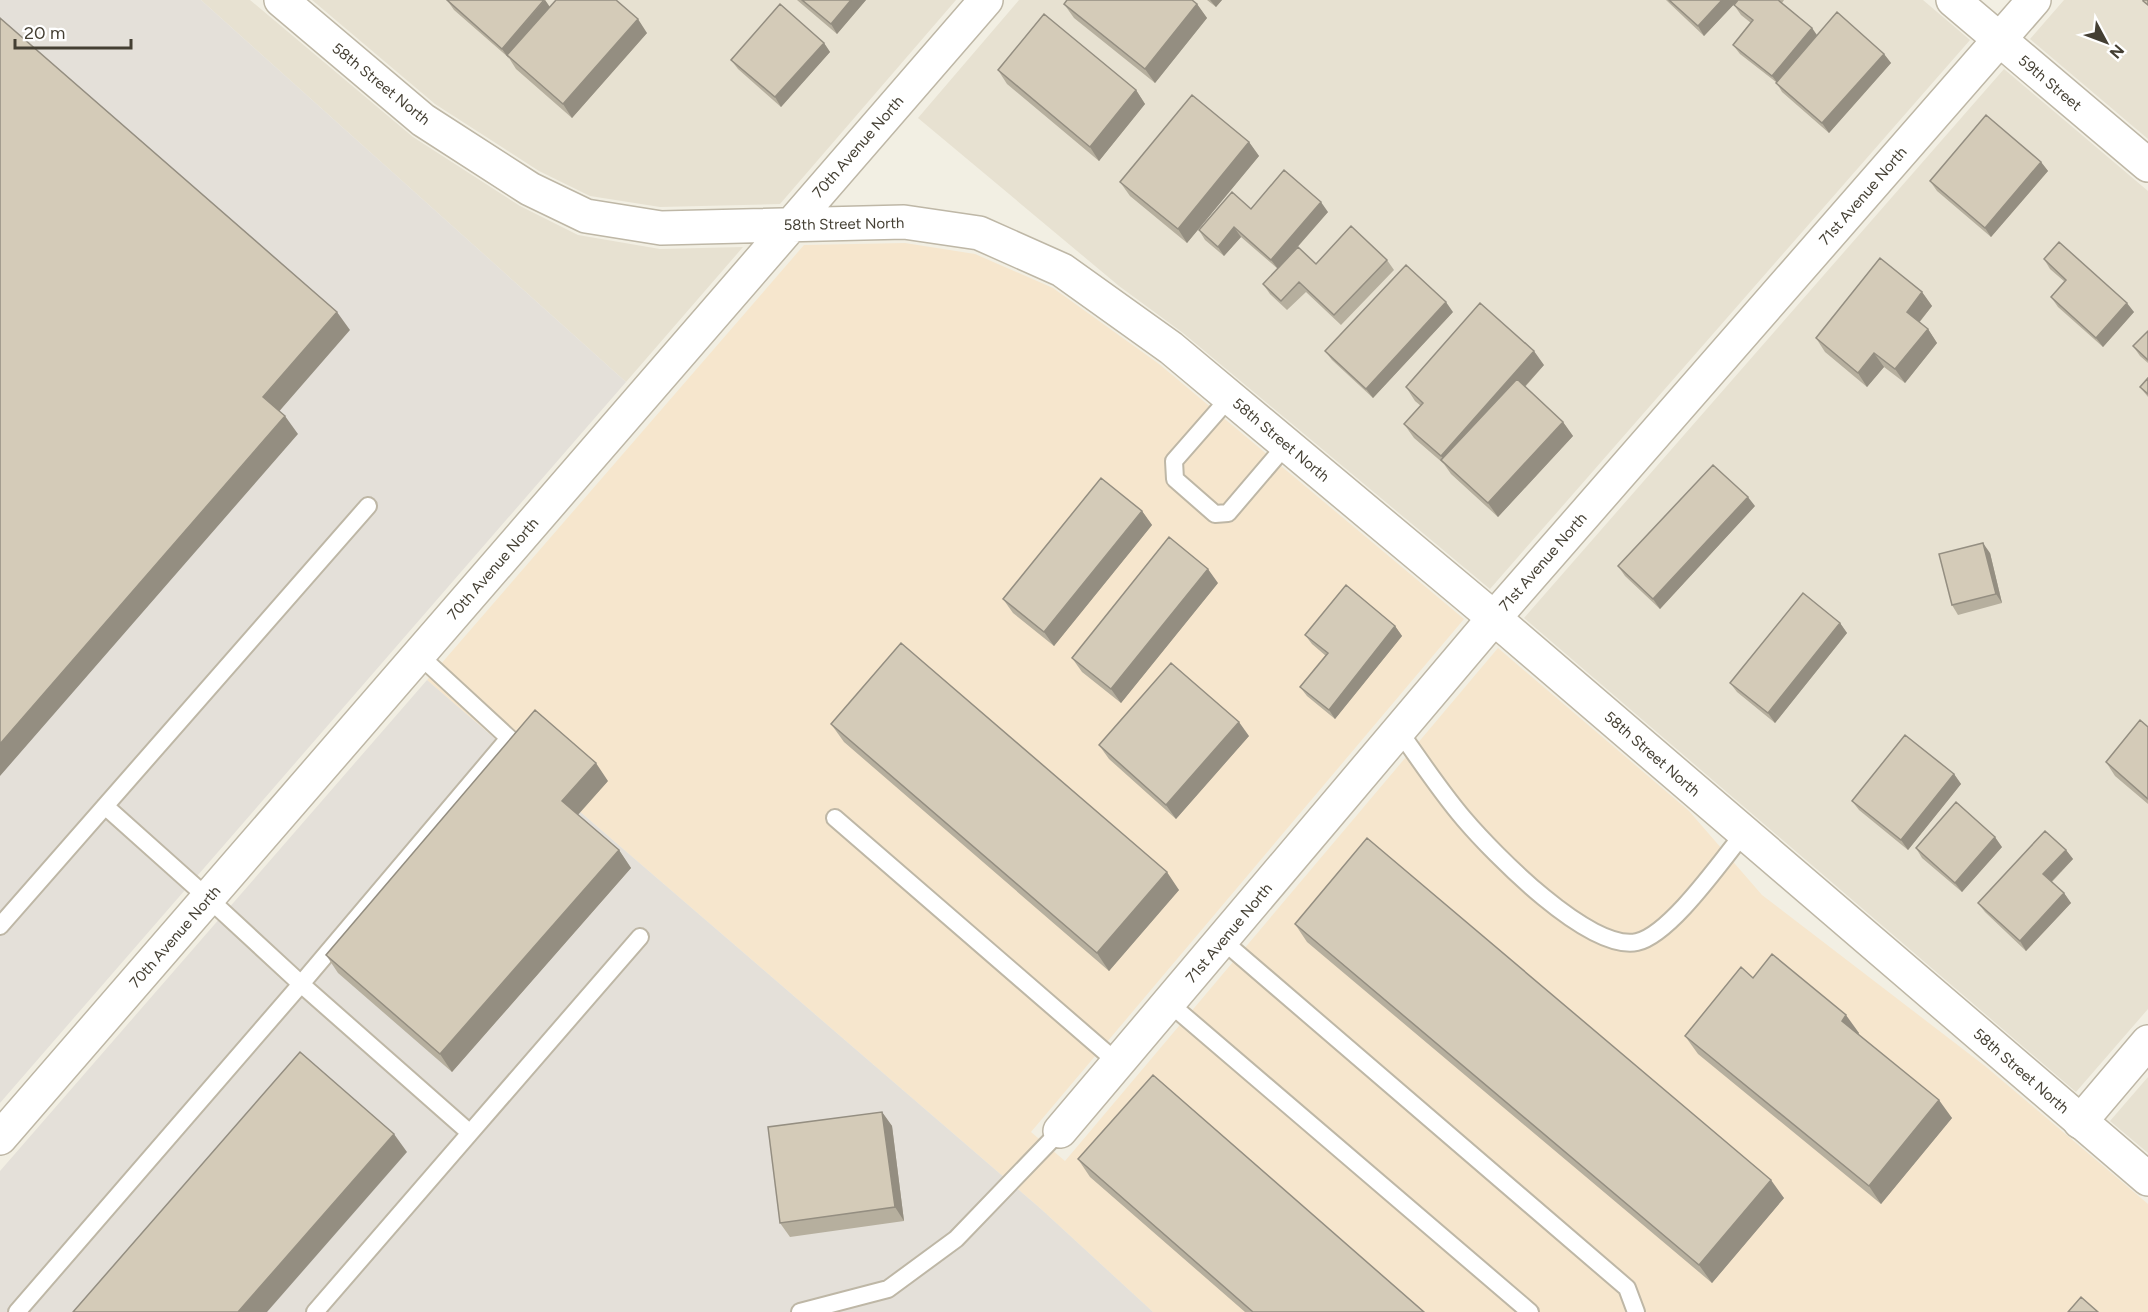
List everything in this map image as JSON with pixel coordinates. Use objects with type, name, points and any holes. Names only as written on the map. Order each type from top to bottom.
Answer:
[{"type":"street","name":"58th Street North","points":[[281,0],[423,120],[530,189],[586,216],[662,228],[904,222],[979,233],[1062,270],[1171,348],[1230,397],[1494,618],[2148,1179]]},
{"type":"street","name":"70th Avenue North","points":[[0,1138],[986,0]]},
{"type":"street","name":"59th Street","points":[[1953,0],[2148,165]]},
{"type":"street","name":"71st Avenue North","points":[[1060,1131],[1494,618],[2034,0]]},
{"type":"street","points":[[2080,1122],[2148,1042]]},
{"type":"lane","points":[[1230,397],[1174,461],[1175,479],[1215,514],[1228,513],[1286,444]]},
{"type":"lane","points":[[0,926],[368,506]]},
{"type":"lane","points":[[17,1312],[301,984],[509,738],[419,655]]},
{"type":"lane","points":[[1399,730],[1463,818],[1505,863],[1564,915],[1619,942],[1637,942],[1655,934],[1677,915],[1744,833]]},
{"type":"lane","points":[[105,806],[470,1133]]},
{"type":"lane","points":[[835,818],[1118,1063]]},
{"type":"lane","points":[[315,1312],[640,937]]},
{"type":"lane","points":[[1222,940],[1627,1288],[1636,1312]]},
{"type":"lane","points":[[1169,1003],[1530,1312]]},
{"type":"lane","points":[[800,1312],[888,1289],[956,1239],[1060,1131]]},
{"type":"shaded area","points":[[0,0],[201,0],[626,382],[0,1103]]},
{"type":"shaded area","points":[[201,0],[250,0],[413,137],[520,206],[578,235],[660,249],[743,247],[626,382]]},
{"type":"shaded area","points":[[312,0],[956,0],[780,204],[660,207],[590,196],[539,171],[435,104]]},
{"type":"shaded area","points":[[1019,0],[1923,0],[1970,40],[1490,589],[1183,333],[1119,286],[918,118]]},
{"type":"shaded area","points":[[2064,0],[2148,0],[2148,139],[2030,39]]},
{"type":"shaded area","points":[[2004,69],[2148,191],[2148,1009],[2076,1092],[1524,618]]},
{"type":"shaded area","points":[[905,243],[975,254],[1053,288],[1159,364],[1464,619],[1031,1132],[1065,1161],[1498,648],[1689,811],[1762,895],[1985,1066],[2148,1204],[2148,1312],[1153,1312],[1041,1209],[427,680],[804,245]]},
{"type":"shaded area","points":[[427,680],[1041,1209],[1153,1312],[0,1312],[0,1171]]},
{"type":"shaded area","points":[[2148,1077],[2148,1153],[2110,1121]]},
{"type":"building","points":[[447,0],[544,0],[502,49]]},
{"type":"building","points":[[556,0],[616,0],[638,19],[563,104],[507,55]]},
{"type":"building","points":[[802,0],[851,0],[831,24]]},
{"type":"building","points":[[1067,0],[1192,0],[1197,4],[1145,69],[1064,4]]},
{"type":"building","points":[[1669,0],[1722,0],[1698,26]]},
{"type":"building","points":[[1738,0],[1778,0],[1812,28],[1772,76],[1733,45],[1753,20],[1734,5]]},
{"type":"building","points":[[780,4],[824,43],[775,97],[731,60]]},
{"type":"building","points":[[1837,12],[1884,54],[1822,123],[1776,83]]},
{"type":"building","points":[[1044,14],[1136,90],[1090,147],[998,70]]},
{"type":"building","points":[[0,18],[337,312],[263,397],[285,416],[0,744]]},
{"type":"building","points":[[1192,95],[1249,142],[1178,229],[1120,182]]},
{"type":"building","points":[[1986,115],[2041,162],[1985,228],[1930,181]]},
{"type":"building","points":[[1284,170],[1321,202],[1271,260],[1234,227],[1218,247],[1199,230],[1232,192],[1251,209]]},
{"type":"building","points":[[1351,226],[1387,260],[1334,315],[1299,282],[1281,301],[1263,284],[1298,247],[1316,264]]},
{"type":"building","points":[[2059,242],[2127,303],[2096,338],[2051,297],[2066,280],[2044,259]]},
{"type":"building","points":[[1880,258],[1922,292],[1907,312],[1928,329],[1895,369],[1874,353],[1858,373],[1816,338]]},
{"type":"building","points":[[1406,265],[1446,302],[1366,389],[1325,351]]},
{"type":"building","points":[[1480,303],[1534,351],[1441,456],[1404,424],[1423,403],[1406,387]]},
{"type":"building","points":[[2148,331],[2148,360],[2133,346]]},
{"type":"building","points":[[2148,378],[2148,394],[2140,387]]},
{"type":"building","points":[[1517,379],[1563,422],[1488,503],[1441,460]]},
{"type":"building","points":[[1713,465],[1748,497],[1653,599],[1618,566]]},
{"type":"building","points":[[1101,478],[1142,511],[1044,632],[1003,599]]},
{"type":"building","points":[[1169,537],[1208,569],[1111,689],[1072,658]]},
{"type":"building","points":[[1983,543],[1996,594],[1952,605],[1939,554]]},
{"type":"building","points":[[1346,585],[1395,626],[1329,710],[1300,687],[1328,653],[1305,635]]},
{"type":"building","points":[[1803,593],[1840,623],[1768,713],[1730,683]]},
{"type":"building","points":[[901,643],[1167,872],[1097,953],[831,724]]},
{"type":"building","points":[[1171,663],[1239,722],[1166,805],[1099,745]]},
{"type":"building","points":[[535,710],[596,763],[562,801],[619,850],[440,1054],[326,955]]},
{"type":"building","points":[[2140,720],[2148,727],[2148,799],[2106,762]]},
{"type":"building","points":[[1905,735],[1954,774],[1901,840],[1852,801]]},
{"type":"building","points":[[1956,802],[1995,837],[1955,883],[1916,848]]},
{"type":"building","points":[[2045,831],[2066,850],[2043,874],[2064,893],[2020,941],[1978,903]]},
{"type":"building","points":[[1367,838],[1771,1180],[1699,1265],[1295,924]]},
{"type":"building","points":[[1772,954],[1846,1015],[1842,1021],[1939,1100],[1869,1186],[1685,1036],[1741,967],[1753,978]]},
{"type":"building","points":[[300,1052],[394,1134],[238,1312],[73,1312]]},
{"type":"building","points":[[1153,1075],[1424,1312],[1253,1312],[1078,1159]]},
{"type":"building","points":[[882,1112],[895,1207],[780,1223],[768,1127]]},
{"type":"building","points":[[2081,1297],[2098,1312],[2068,1312]]}]
